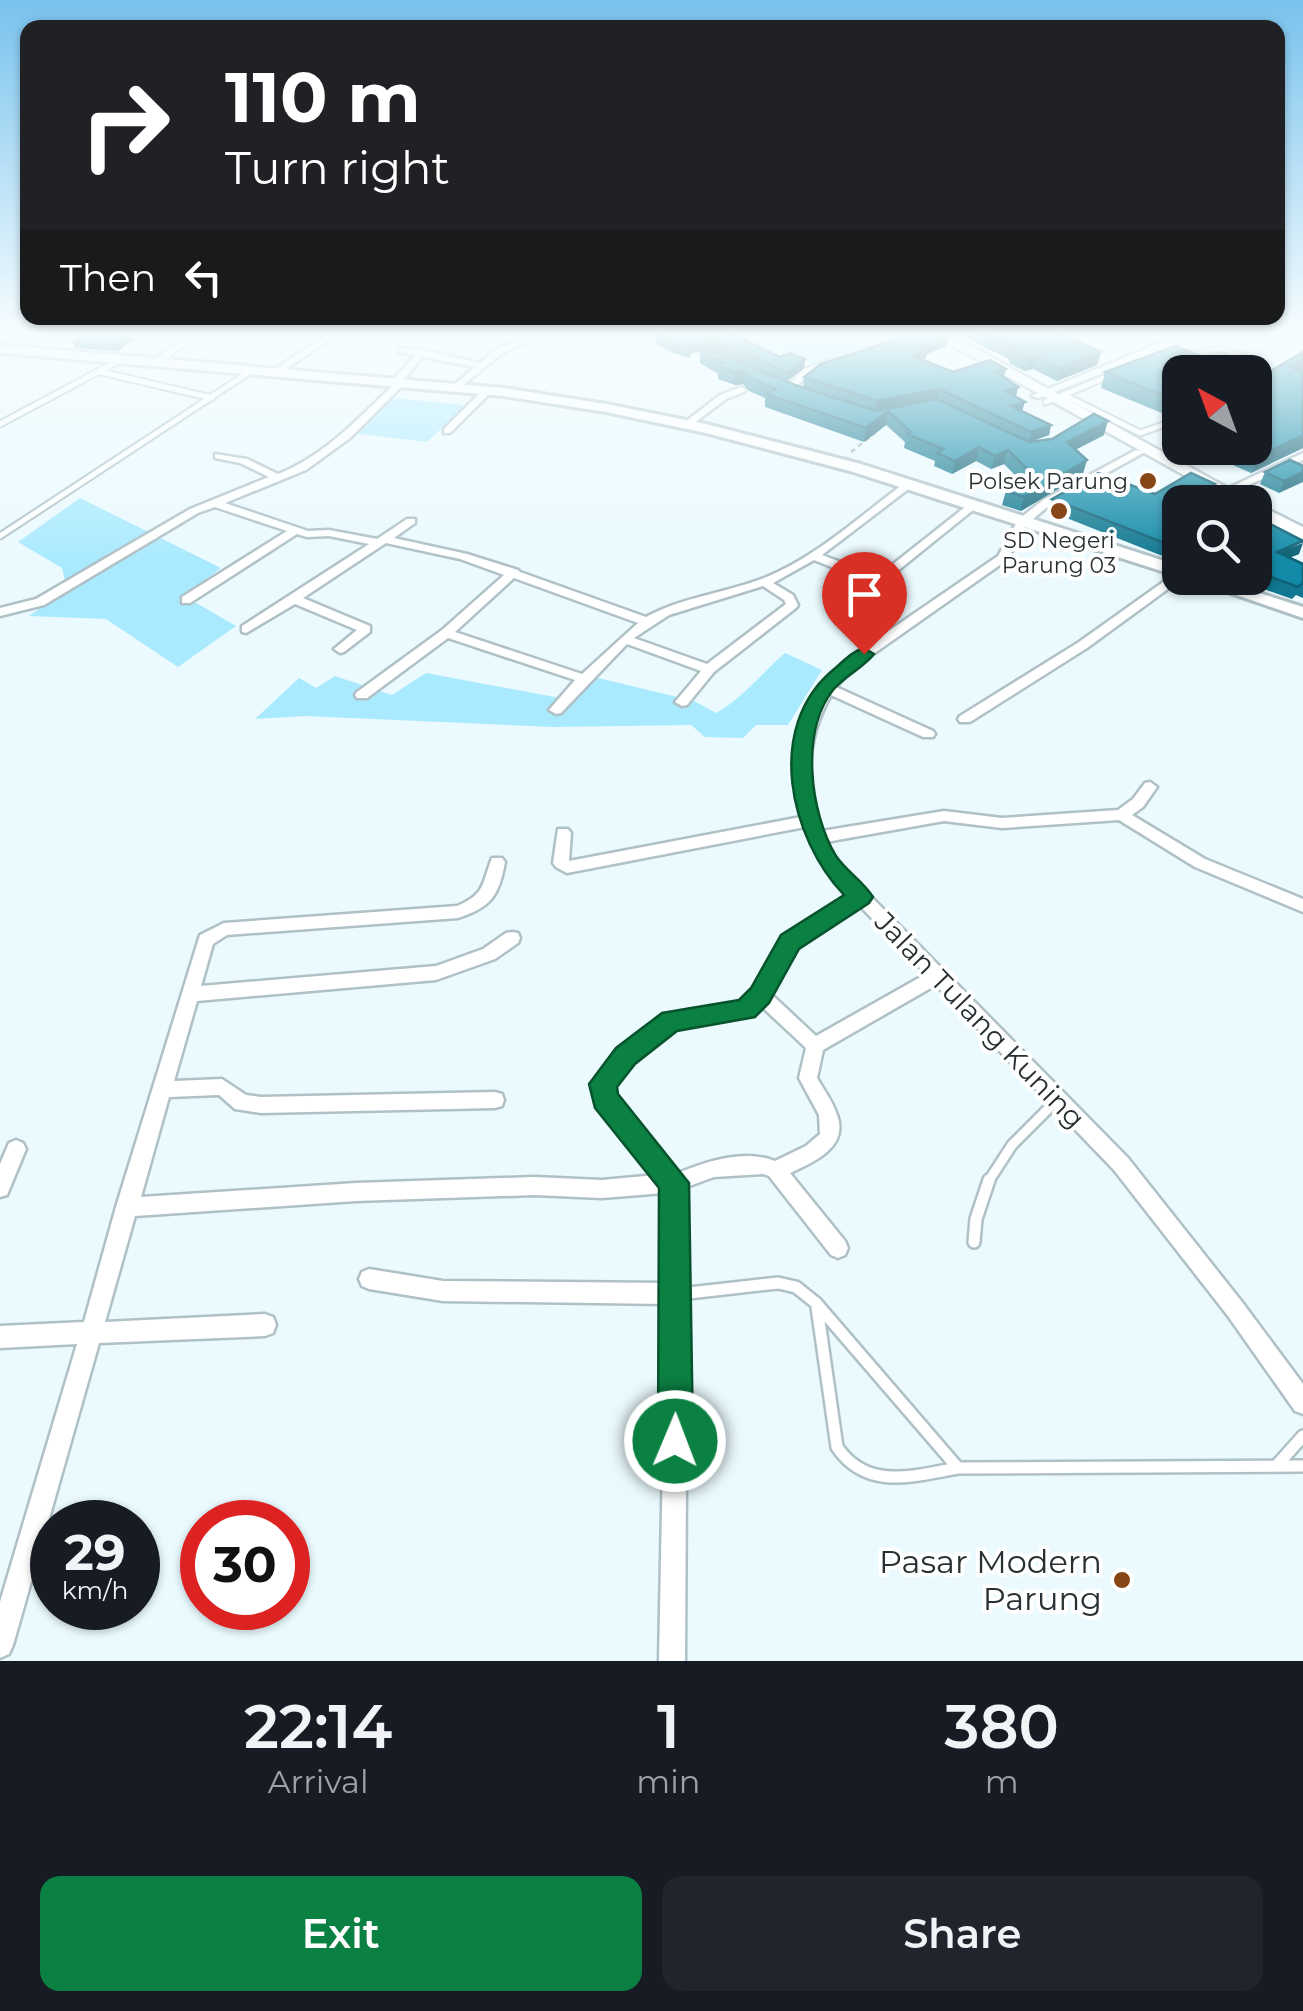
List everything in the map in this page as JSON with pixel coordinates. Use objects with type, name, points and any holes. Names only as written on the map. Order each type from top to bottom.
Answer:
[{"type":"highway","points":[[1065,407],[1204,485]]},
{"type":"highway","points":[[1070,407],[1132,435],[1209,485]]},
{"type":"highway","points":[[1272,520],[1303,535]]},
{"type":"highway","points":[[1272,523],[1303,544]]},
{"type":"main road","points":[[578,407],[686,425],[834,462],[1162,567]]},
{"type":"main road","points":[[1248,595],[1303,613]]},
{"type":"street","points":[[0,612],[40,602],[212,502],[302,468],[334,446],[373,407]]},
{"type":"street","points":[[446,431],[471,407]]},
{"type":"street","points":[[686,425],[710,407]]},
{"type":"street","name":"Jalan Tulang Kuning","points":[[1140,452],[1047,502],[1022,522],[1003,558],[847,666],[824,688],[805,726],[802,743],[813,829],[830,866],[1121,1164],[1303,1403]]},
{"type":"street","points":[[219,456],[243,461],[279,478]]},
{"type":"street","points":[[1249,485],[1303,456]]},
{"type":"street","points":[[556,710],[647,622],[667,611],[764,582],[814,556],[910,484]]},
{"type":"street","points":[[212,502],[295,531],[315,535],[329,532],[463,556],[647,622]]},
{"type":"street","points":[[814,556],[873,580],[881,579],[973,506]]},
{"type":"street","points":[[246,629],[411,521]]},
{"type":"street","points":[[186,600],[295,531]]},
{"type":"street","points":[[362,695],[446,633],[514,572]]},
{"type":"street","points":[[682,702],[709,669],[792,605],[764,582]]},
{"type":"street","points":[[964,719],[1083,644],[1162,586]]},
{"type":"street","points":[[294,600],[366,629],[340,650]]},
{"type":"street","points":[[446,633],[584,679]]},
{"type":"street","points":[[627,640],[709,669]]},
{"type":"street","points":[[824,688],[928,734]]},
{"type":"street","points":[[563,833],[561,863],[567,867],[813,829],[944,816],[1002,822],[1121,815],[1138,803],[1150,787]]},
{"type":"street","points":[[1121,815],[1210,868],[1303,906]]},
{"type":"street","points":[[0,1645],[126,1207],[192,994],[202,946],[219,930],[458,912],[486,899],[497,862]]},
{"type":"street","points":[[672,1661],[677,1294],[674,1183],[605,1099],[602,1084],[626,1056],[671,1021],[738,1014],[760,996],[790,942],[860,897]]},
{"type":"street","points":[[192,994],[436,973],[490,954],[512,938]]},
{"type":"street","points":[[776,1170],[824,1146],[830,1134],[830,1120],[808,1078],[815,1046],[940,976]]},
{"type":"street","points":[[760,996],[815,1046]]},
{"type":"street","points":[[164,1089],[222,1087],[242,1103],[260,1106],[494,1100]]},
{"type":"street","points":[[0,1188],[16,1149]]},
{"type":"street","points":[[126,1207],[356,1192],[534,1186],[602,1189],[674,1183],[714,1168],[763,1165],[776,1170],[838,1248]]},
{"type":"street","points":[[369,1279],[443,1291],[677,1294]]},
{"type":"street","points":[[0,1336],[265,1324]]},
{"type":"lane","points":[[0,424],[34,407]]},
{"type":"lane","points":[[0,536],[199,407]]},
{"type":"lane","points":[[1132,435],[1162,425]]},
{"type":"lane","points":[[974,1242],[974,1218],[988,1177],[1021,1132],[1058,1100]]},
{"type":"lane","points":[[677,1294],[778,1284],[796,1287],[816,1303],[958,1468]]},
{"type":"lane","points":[[816,1303],[837,1447],[845,1463],[856,1472],[890,1479],[958,1468],[1303,1466]]},
{"type":"lane","points":[[1278,1464],[1303,1436]]},
{"type":"path","points":[[834,462],[880,427]]},
{"type":"shaded area","points":[[372,407],[464,407],[427,442],[343,432]]},
{"type":"shaded area","points":[[80,498],[221,568],[184,596],[236,626],[178,667],[106,619],[29,616],[67,589],[62,568],[18,542]]},
{"type":"shaded area","points":[[785,653],[822,670],[788,725],[756,725],[743,738],[705,737],[691,725],[553,727],[305,716],[255,719],[299,678],[316,688],[335,676],[392,695],[426,673],[576,701],[594,677],[694,701],[716,713],[744,693]]},
{"type":"building","points":[[803,407],[862,407],[876,411],[899,407],[953,407],[1029,442],[1052,439],[1094,414],[1108,421],[1067,442],[1087,460],[1024,497],[1006,491],[1034,476],[1008,450],[995,456],[979,447],[955,461],[937,453],[943,449],[907,434],[911,432],[888,411],[866,428]]},
{"type":"building","points":[[976,407],[1012,407],[1051,425],[1031,432]]},
{"type":"building","points":[[1272,407],[1303,407],[1303,435],[1272,450]]},
{"type":"building","points":[[1290,460],[1303,466],[1303,472],[1284,481],[1265,472]]},
{"type":"building","points":[[1098,473],[1155,494],[1162,490],[1162,542],[1052,499]]},
{"type":"building","points":[[1191,473],[1213,485],[1170,485]]},
{"type":"building","points":[[1272,525],[1303,541],[1277,552],[1303,564],[1303,583],[1298,587],[1272,577]]},
{"type":"place","name":"Polsek Parung","points":[[1148,481]]},
{"type":"place","name":"SD Negeri Parung 03","points":[[1059,511]]},
{"type":"place","name":"Pasar Modern Parung","points":[[1122,1580]]},
{"type":"route","points":[[675,1441],[674,1183],[605,1099],[602,1084],[626,1056],[671,1021],[746,1010],[760,996],[790,942],[860,897],[830,866],[815,838],[806,796],[802,743],[805,726],[824,688],[864,654]]}]
